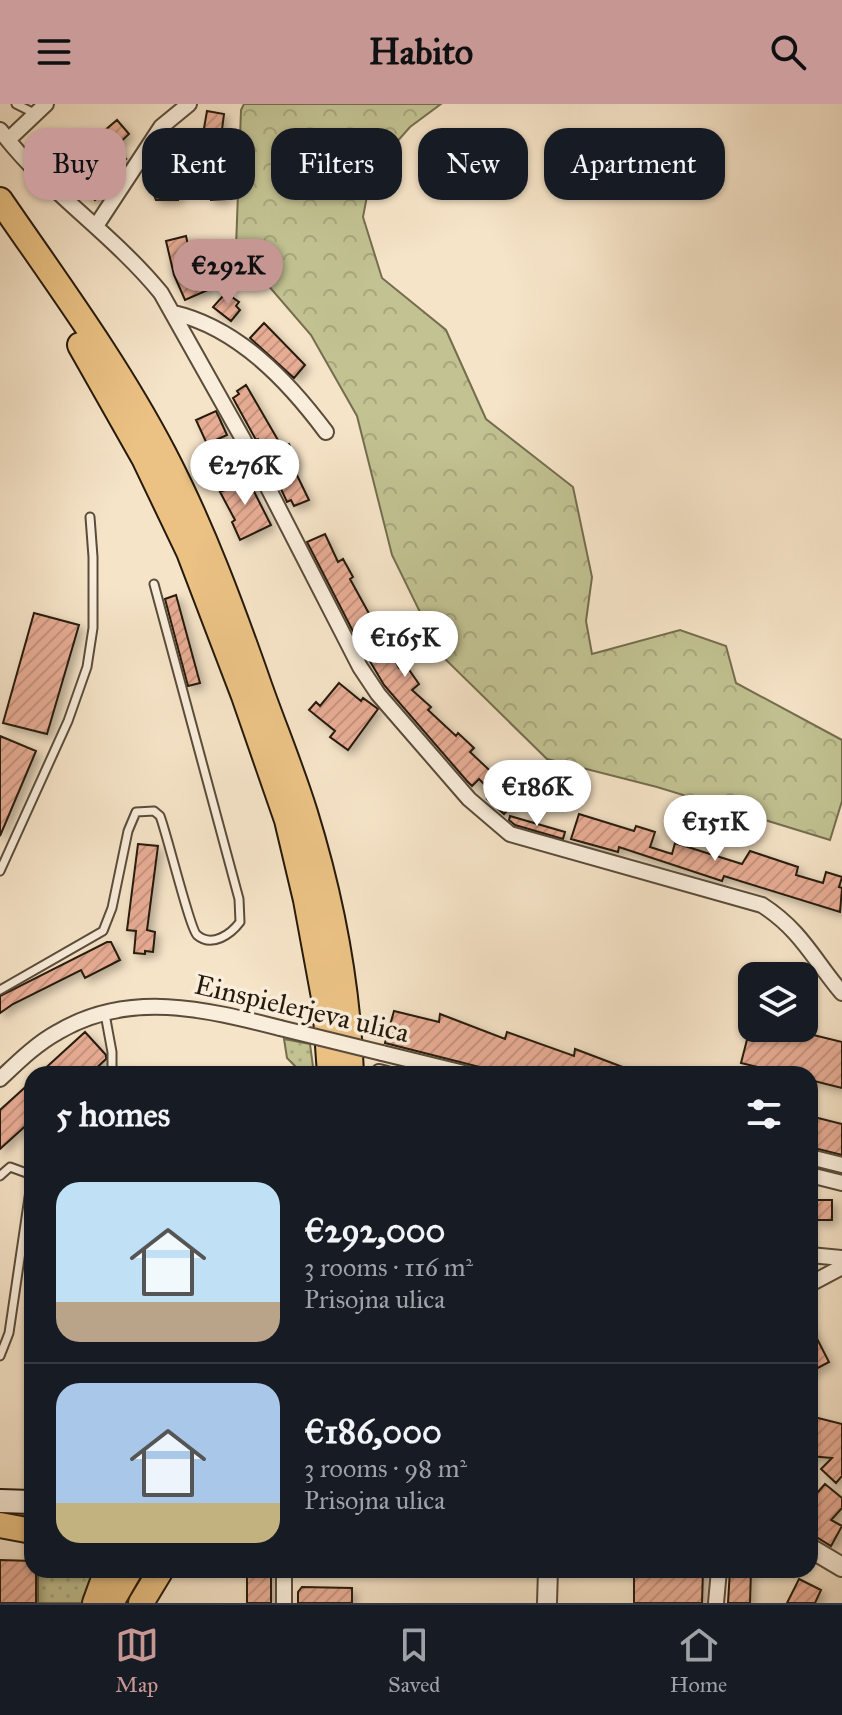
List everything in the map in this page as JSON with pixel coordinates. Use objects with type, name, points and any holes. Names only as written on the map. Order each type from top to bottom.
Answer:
[{"type":"highway","points":[[0,200],[108,358],[164,454],[238,624],[305,812],[328,897],[347,1002],[351,1066]]},
{"type":"highway","points":[[0,230],[93,365],[144,458],[206,593],[287,820],[325,1003],[329,1066]]},
{"type":"highway","points":[[270,714],[315,897],[335,1002],[339,1066]]},
{"type":"highway","points":[[265,758],[306,954],[317,1066]]},
{"type":"highway","points":[[0,1523],[24,1529]]},
{"type":"highway","points":[[96,1603],[104,1578]]},
{"type":"highway","points":[[96,1603],[110,1578]]},
{"type":"highway","points":[[111,1603],[125,1578]]},
{"type":"highway","points":[[123,1603],[137,1578]]},
{"type":"highway","points":[[141,1603],[156,1578]]},
{"type":"main road","points":[[0,1501],[24,1502]]},
{"type":"main road","points":[[0,1523],[24,1522]]},
{"type":"street","points":[[96,226],[161,127],[189,104]]},
{"type":"street","points":[[41,109],[4,135],[56,192],[144,272],[174,313],[313,571],[360,667],[378,694],[469,799],[510,834],[762,905],[782,917],[800,936],[840,989]]},
{"type":"street","points":[[174,313],[195,318],[221,330],[252,353],[308,407],[326,432]]},
{"type":"street","name":"Einspielerjeva ulica","points":[[0,1079],[56,1033],[104,1012],[145,1006],[179,1006],[435,1066]]},
{"type":"street","points":[[818,1159],[842,1165]]},
{"type":"street","points":[[818,1177],[842,1183]]},
{"type":"street","points":[[818,1256],[842,1258]]},
{"type":"street","points":[[818,1280],[842,1267]]},
{"type":"street","points":[[818,1553],[842,1567]]},
{"type":"street","points":[[284,1578],[284,1603]]},
{"type":"street","points":[[547,1603],[548,1578]]},
{"type":"street","points":[[716,1603],[718,1578]]},
{"type":"lane","points":[[16,104],[41,109]]},
{"type":"lane","points":[[0,871],[68,721],[87,667],[93,628],[90,517]]},
{"type":"lane","points":[[0,990],[103,931],[112,908],[128,831],[136,812],[154,811],[160,816],[191,926],[197,935],[206,939],[221,938],[232,932],[240,922],[239,899],[154,584]]},
{"type":"lane","points":[[104,1012],[112,1066]]},
{"type":"lane","points":[[0,1176],[10,1167],[24,1173]]},
{"type":"lane","points":[[0,1356],[9,1333],[24,1231]]},
{"type":"green space","points":[[244,104],[441,104],[402,136],[402,128],[271,128],[271,200],[366,200],[363,217],[382,278],[446,330],[486,419],[573,487],[592,577],[586,621],[592,654],[680,630],[726,646],[736,683],[842,740],[842,801],[830,840],[657,787],[547,759],[441,655],[392,555],[357,416],[311,335],[236,248],[238,200],[255,200],[255,128],[240,128]]},
{"type":"green space","points":[[284,1039],[310,1044],[313,1066],[295,1066],[287,1058]]},
{"type":"green space","points":[[38,1578],[94,1578],[86,1603],[38,1603]]},
{"type":"building","points":[[207,111],[224,114],[222,128],[204,128]]},
{"type":"building","points":[[117,120],[124,128],[108,128]]},
{"type":"building","points":[[186,236],[196,281],[205,277],[210,289],[185,300],[174,275],[166,241]]},
{"type":"building","points":[[229,295],[239,302],[236,306],[240,310],[231,321],[213,307],[223,296],[226,299]]},
{"type":"building","points":[[264,323],[305,365],[294,378],[250,338]]},
{"type":"building","points":[[246,385],[282,447],[289,444],[298,463],[292,465],[309,500],[294,506],[291,500],[287,502],[258,439],[233,398]]},
{"type":"building","points":[[216,411],[227,435],[207,444],[196,420]]},
{"type":"building","points":[[243,470],[271,525],[240,540],[232,522],[235,520],[220,492],[232,486],[228,477]]},
{"type":"building","points":[[325,534],[338,562],[343,559],[353,577],[350,579],[399,668],[405,664],[419,684],[412,690],[431,707],[428,710],[474,748],[470,752],[503,783],[511,788],[515,783],[525,792],[504,814],[487,799],[493,793],[479,779],[472,786],[384,685],[307,542]]},
{"type":"building","points":[[176,595],[200,683],[188,686],[165,599]]},
{"type":"building","points":[[34,613],[79,625],[47,734],[3,723]]},
{"type":"building","points":[[339,683],[361,701],[363,698],[378,709],[348,750],[330,737],[335,731],[309,710],[316,702],[320,706]]},
{"type":"building","points":[[0,736],[36,751],[0,836]]},
{"type":"building","points":[[579,814],[634,831],[636,826],[655,832],[650,847],[672,854],[675,843],[742,864],[750,851],[798,867],[796,875],[823,883],[826,872],[842,877],[839,887],[842,888],[840,912],[724,876],[722,881],[619,847],[618,852],[571,839]]},
{"type":"building","points":[[510,816],[565,832],[563,839],[515,825],[509,820]]},
{"type":"building","points":[[138,844],[158,846],[147,930],[155,932],[153,952],[145,951],[145,954],[134,953],[136,931],[127,930]]},
{"type":"building","points":[[111,942],[120,960],[85,978],[81,970],[0,1013],[0,996]]},
{"type":"building","points":[[394,1011],[439,1022],[440,1014],[505,1039],[507,1032],[574,1056],[575,1049],[620,1066],[476,1066],[385,1043]]},
{"type":"building","points":[[85,1032],[106,1055],[99,1066],[48,1066]]},
{"type":"building","points":[[818,1036],[842,1042],[842,1088],[818,1082],[818,1066],[753,1066],[741,1063],[746,1042],[818,1042]]},
{"type":"building","points":[[24,1088],[24,1127],[0,1149],[0,1110]]},
{"type":"building","points":[[818,1118],[842,1124],[842,1155],[818,1149]]},
{"type":"building","points":[[818,1200],[832,1200],[832,1220],[818,1220]]},
{"type":"building","points":[[818,1341],[829,1362],[818,1368]]},
{"type":"building","points":[[818,1418],[842,1424],[842,1476],[836,1483],[821,1469],[832,1458],[818,1457]]},
{"type":"building","points":[[825,1484],[842,1498],[842,1508],[831,1520],[842,1526],[831,1546],[818,1538],[818,1492]]},
{"type":"building","points":[[0,1560],[24,1561],[24,1578],[36,1578],[36,1603],[0,1603]]},
{"type":"building","points":[[247,1578],[271,1578],[271,1603],[247,1603]]},
{"type":"building","points":[[634,1578],[703,1578],[702,1603],[634,1603]]},
{"type":"building","points":[[730,1578],[751,1578],[750,1603],[728,1603]]},
{"type":"building","points":[[799,1579],[821,1590],[815,1603],[787,1603]]},
{"type":"building","points":[[302,1587],[352,1588],[352,1603],[298,1603],[298,1592]]}]
